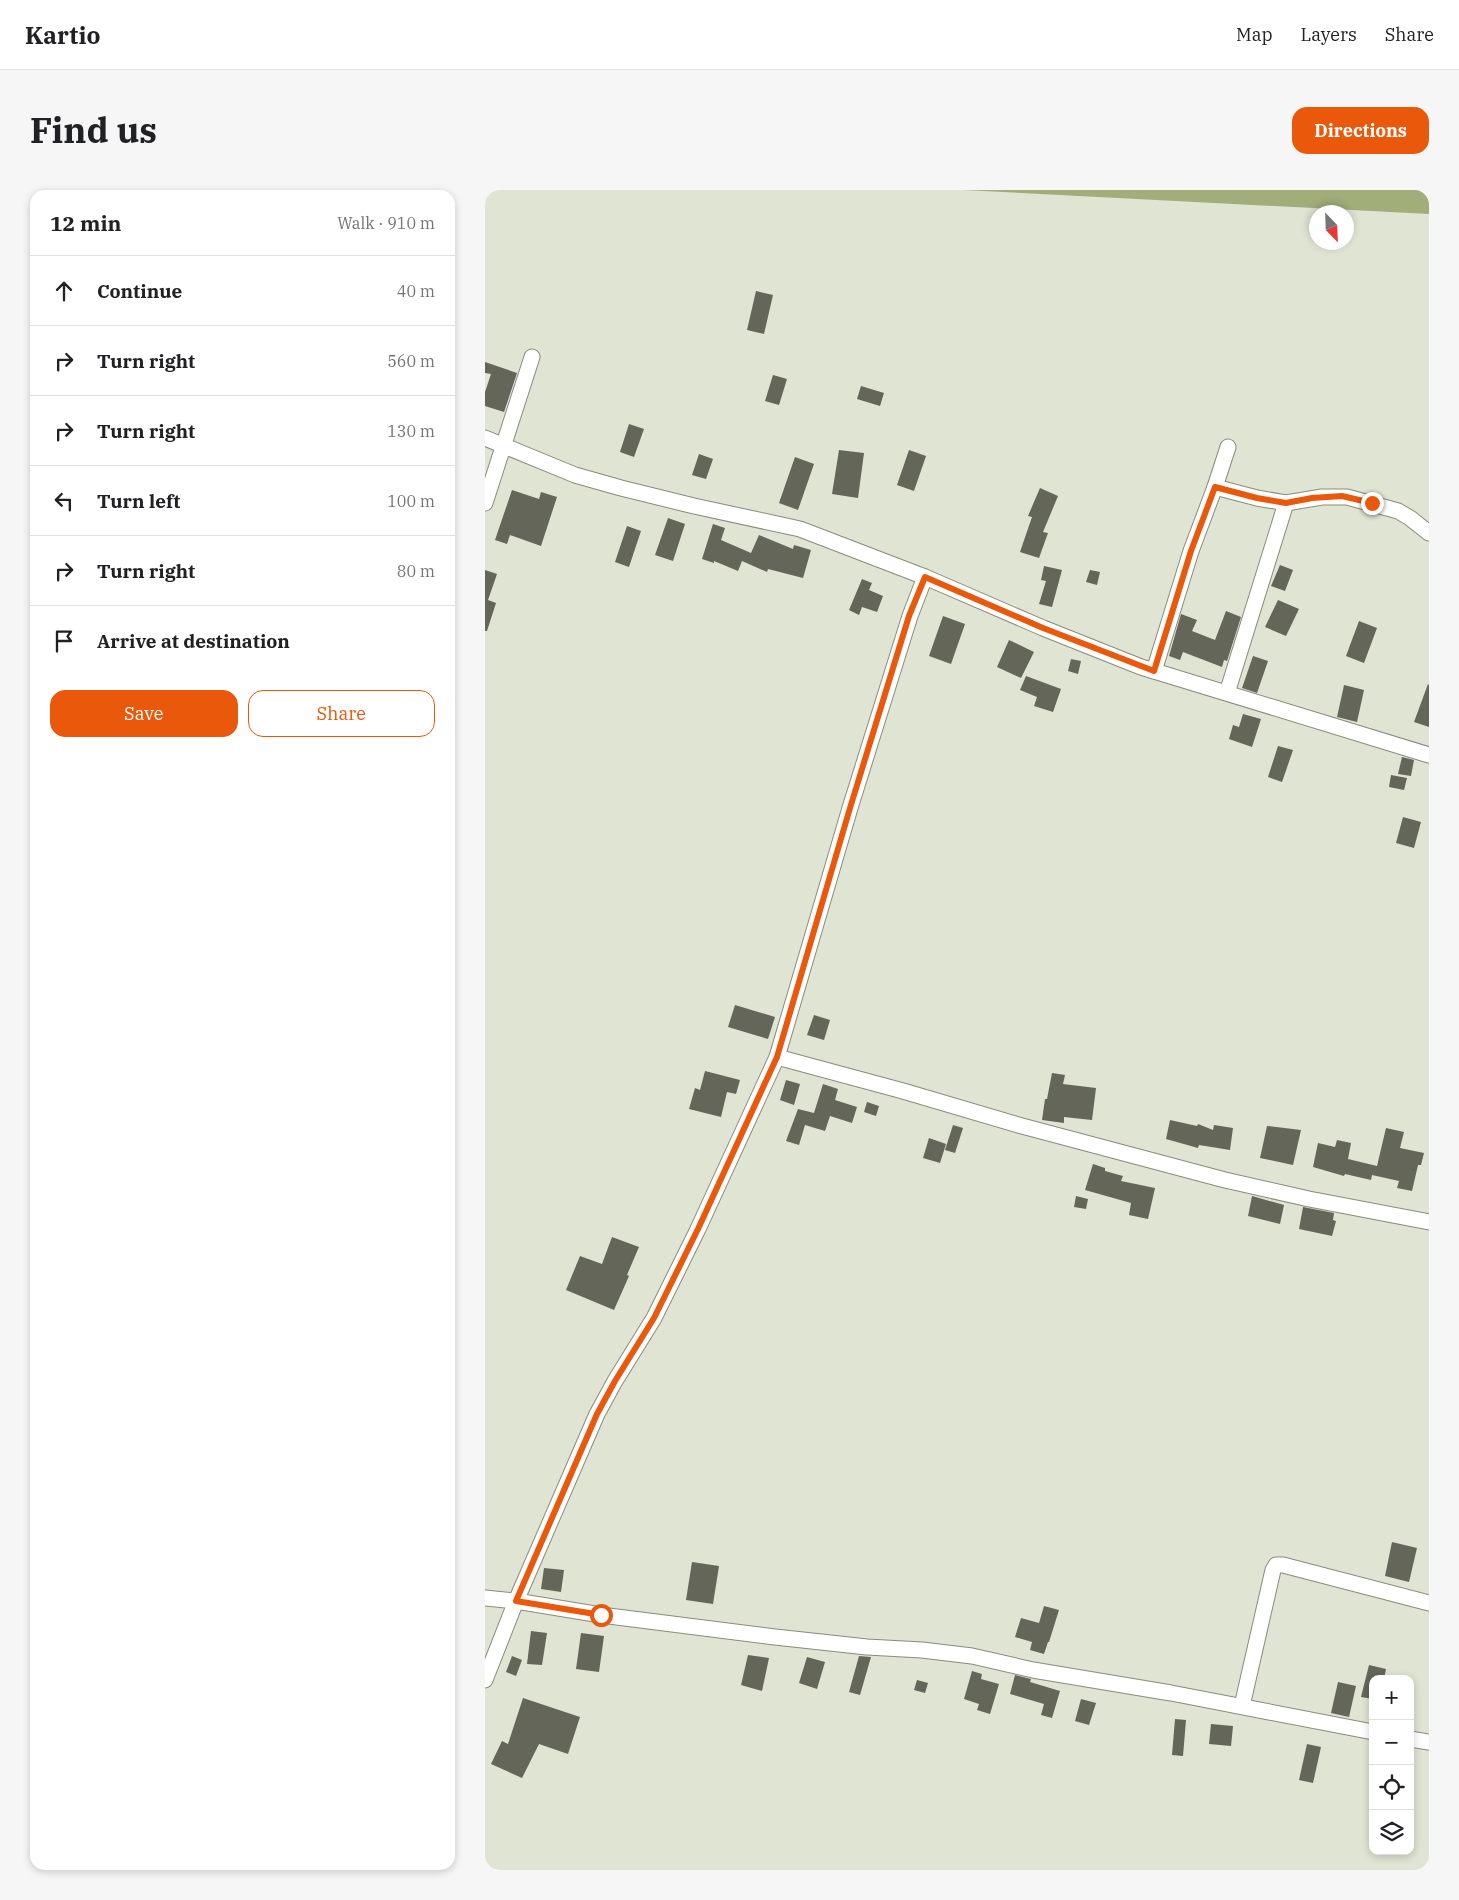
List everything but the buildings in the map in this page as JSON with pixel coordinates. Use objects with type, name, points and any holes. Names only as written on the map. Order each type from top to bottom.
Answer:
[{"type":"street","points":[[485,502],[532,357]]},
{"type":"street","points":[[485,438],[575,475],[621,488],[800,529],[925,577],[1043,628],[1154,671],[1429,755]]},
{"type":"street","points":[[1154,671],[1191,551],[1215,487],[1227,447]]},
{"type":"street","points":[[1215,487],[1286,503],[1322,497],[1347,497],[1398,511],[1429,533]]},
{"type":"street","points":[[1227,693],[1286,503]]},
{"type":"street","points":[[485,1680],[516,1601],[597,1414],[654,1318],[698,1229],[777,1057],[909,616],[925,577]]},
{"type":"street","points":[[777,1057],[1225,1180],[1309,1199],[1429,1222]]},
{"type":"street","points":[[1242,1706],[1273,1570],[1276,1566],[1283,1565],[1429,1603]]},
{"type":"street","points":[[485,1598],[765,1636],[972,1656],[1033,1670],[1242,1706],[1369,1731]]},
{"type":"street","points":[[1414,1740],[1429,1742]]},
{"type":"shaded area","points":[[963,190],[1429,190],[1429,214],[1354,210],[1354,205],[1309,205],[1309,208]]},
{"type":"route","points":[[601,1615],[516,1601],[597,1414],[607,1394],[654,1318],[698,1229],[777,1057],[825,891],[909,616],[925,577],[1043,628],[1154,671],[1191,551],[1215,487],[1286,503],[1312,498],[1342,496],[1372,503]]}]
